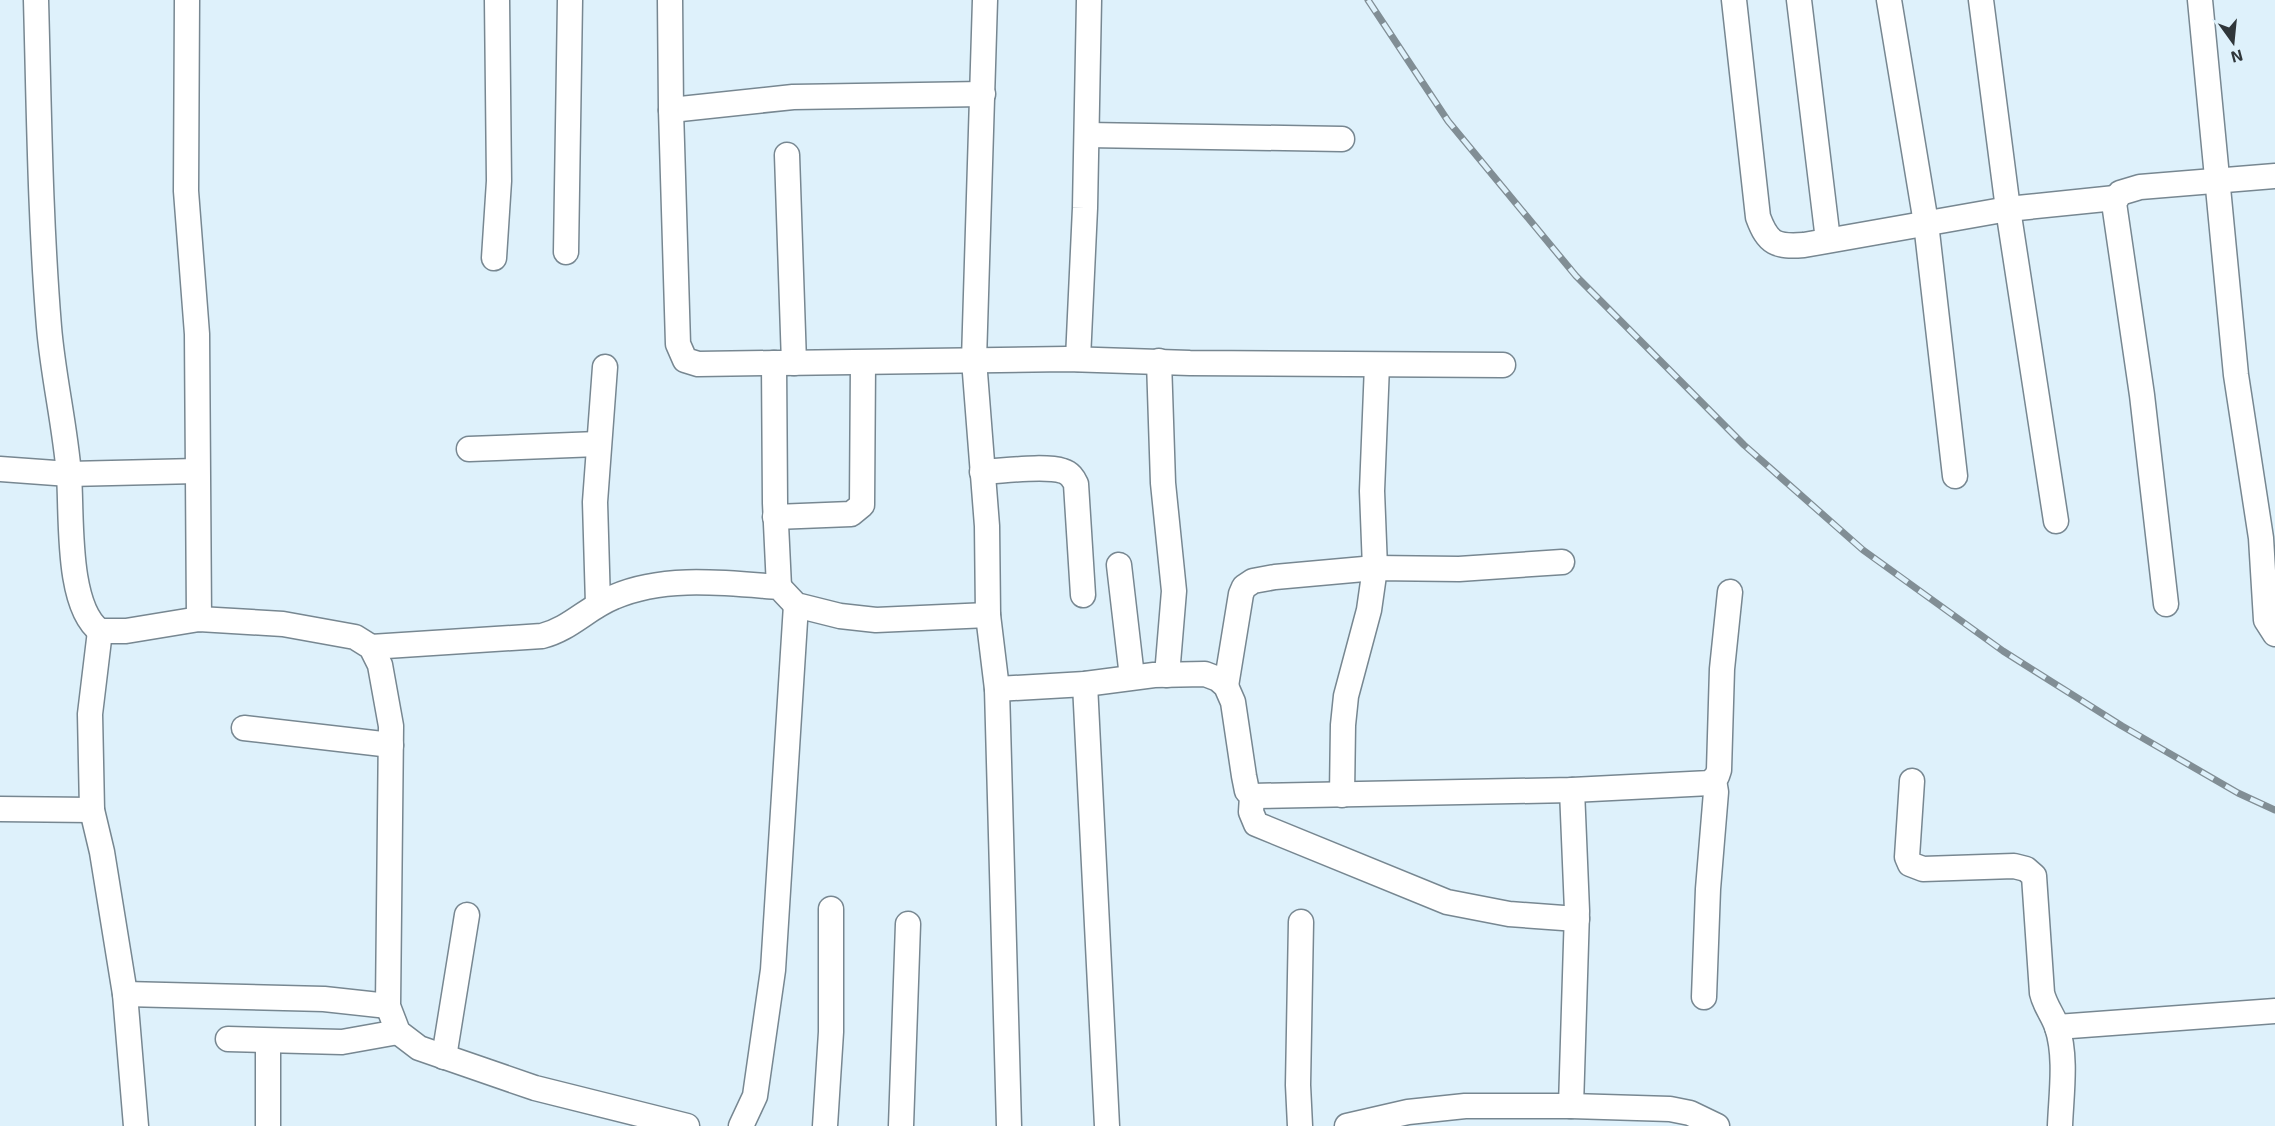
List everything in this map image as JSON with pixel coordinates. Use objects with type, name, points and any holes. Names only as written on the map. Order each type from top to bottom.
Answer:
[{"type":"street","points":[[36,0],[42,234],[49,330],[69,474],[73,553],[86,617],[100,631],[126,632],[199,619],[283,624],[333,632],[355,637],[371,647],[542,636],[560,631],[598,604],[633,590],[715,583],[778,586]]},
{"type":"street","points":[[187,0],[186,191],[197,334],[199,619]]},
{"type":"street","points":[[494,258],[498,181],[497,0]]},
{"type":"street","points":[[566,252],[570,0]]},
{"type":"street","points":[[670,0],[670,110],[678,344],[685,360],[698,363],[863,363],[1078,359],[1503,365]]},
{"type":"street","points":[[985,0],[974,360],[987,526],[988,615],[998,689],[1009,1126]]},
{"type":"street","points":[[1078,359],[1087,135],[1089,0]]},
{"type":"street","points":[[1734,0],[1761,225],[1773,242],[1804,244],[2008,208],[2115,198]]},
{"type":"street","points":[[1799,0],[1828,240]]},
{"type":"street","points":[[1889,0],[1926,223],[1955,476]]},
{"type":"street","points":[[1981,0],[2008,208],[2056,521]]},
{"type":"street","points":[[2200,0],[2236,375],[2261,537],[2266,620],[2275,634]]},
{"type":"street","points":[[670,110],[793,97],[982,94]]},
{"type":"street","points":[[1087,135],[1342,138]]},
{"type":"street","points":[[787,155],[784,363],[775,518],[778,586],[796,605],[840,616],[876,620],[988,615]]},
{"type":"street","points":[[2166,604],[2142,395],[2113,209],[2115,198],[2120,193],[2140,188],[2275,176]]},
{"type":"street","points":[[1159,361],[1163,483],[1174,591],[1167,675]]},
{"type":"street","points":[[775,518],[851,514],[862,505],[863,363]]},
{"type":"street","points":[[1342,795],[1346,696],[1369,610],[1375,568],[1372,491],[1377,365]]},
{"type":"street","points":[[598,604],[594,526],[605,367]]},
{"type":"street","points":[[469,449],[598,444]]},
{"type":"street","points":[[0,469],[69,474],[197,471]]},
{"type":"street","points":[[982,472],[1050,470],[1063,471],[1072,476],[1077,484],[1083,595]]},
{"type":"street","points":[[1562,562],[1459,569],[1375,568],[1275,577],[1253,581],[1244,587],[1226,686],[1233,702],[1247,791],[1252,796],[1572,790],[1705,784],[1714,780]]},
{"type":"street","points":[[1119,565],[1132,677]]},
{"type":"street","points":[[1704,997],[1708,889],[1716,792],[1714,780],[1719,770],[1722,669],[1730,592]]},
{"type":"street","points":[[741,1126],[755,1096],[773,970],[796,605]]},
{"type":"street","points":[[100,631],[90,714],[92,810],[102,852],[125,994],[136,1126]]},
{"type":"street","points":[[371,647],[384,683],[391,726],[388,1006],[398,1032],[419,1048],[535,1088],[687,1126]]},
{"type":"street","points":[[998,689],[1085,684],[1132,677],[1205,674],[1226,686]]},
{"type":"street","points":[[1085,684],[1107,1126]]},
{"type":"street","points":[[244,728],[391,745]]},
{"type":"street","points":[[1912,781],[1907,858],[1910,864],[1923,869],[2014,866],[2026,869],[2034,876],[2042,993],[2047,1012],[2057,1027],[2061,1059],[2061,1126]]},
{"type":"street","points":[[1571,1106],[1576,919],[1572,790]]},
{"type":"street","points":[[1252,796],[1251,812],[1257,824],[1426,895],[1447,902],[1509,914],[1576,919]]},
{"type":"street","points":[[0,809],[92,810]]},
{"type":"street","points":[[825,1126],[831,1032],[831,909]]},
{"type":"street","points":[[444,1057],[467,915]]},
{"type":"street","points":[[1300,1126],[1298,1085],[1301,922]]},
{"type":"street","points":[[901,1126],[908,924]]},
{"type":"street","points":[[125,994],[324,999],[388,1006]]},
{"type":"street","points":[[2057,1027],[2275,1011]]},
{"type":"street","points":[[228,1039],[342,1042],[398,1032]]},
{"type":"street","points":[[268,1041],[268,1126]]},
{"type":"street","points":[[1347,1126],[1408,1112],[1465,1106],[1522,1116],[1571,1106],[1670,1108],[1690,1113],[1717,1126]]},
{"type":"railway","points":[[1368,0],[1448,121],[1576,276],[1744,445],[1863,550],[2003,651],[2122,726],[2238,793],[2275,810]]}]
